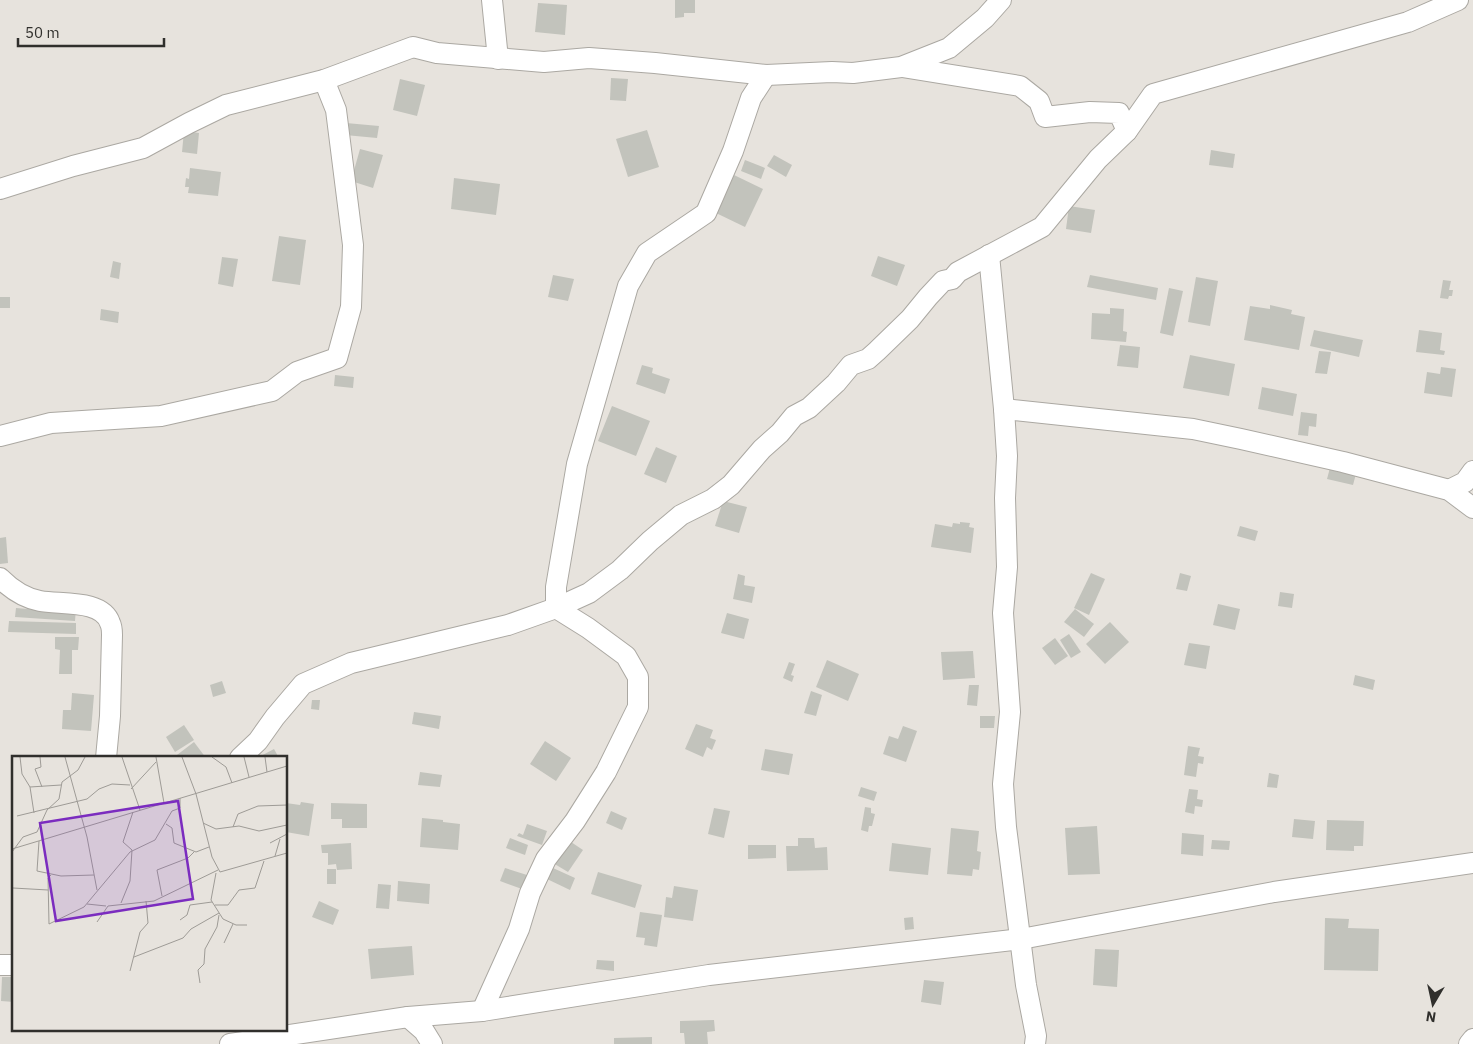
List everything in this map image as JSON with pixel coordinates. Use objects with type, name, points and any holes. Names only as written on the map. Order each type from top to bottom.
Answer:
[{"type":"street","points":[[492,0],[498,59]]},
{"type":"street","points":[[0,189],[73,166],[143,148],[226,105],[324,80],[413,47],[437,53],[544,62],[588,58],[766,75],[832,72],[853,74],[901,67],[949,48],[985,18],[1001,0]]},
{"type":"street","points":[[242,756],[258,741],[275,716],[303,684],[352,663],[508,625],[556,608],[589,593],[620,570],[681,515],[713,499],[732,485],[762,449],[780,433],[794,416],[810,408],[836,384],[851,365],[868,359],[877,352],[910,319],[943,281],[952,279],[958,272],[1042,227],[1098,159],[1127,131],[1153,94],[1408,22],[1458,0]]},
{"type":"street","points":[[901,67],[1020,86],[1039,101],[1045,117],[1090,112],[1119,113],[1127,131]]},
{"type":"street","points":[[556,608],[556,588],[577,464],[628,286],[647,253],[706,213],[733,151],[752,98],[766,75]]},
{"type":"street","points":[[0,436],[51,423],[161,416],[272,391],[297,372],[337,358],[351,307],[353,245],[336,110],[324,80]]},
{"type":"street","points":[[989,255],[1007,456],[1005,498],[1007,567],[1003,613],[1010,712],[1003,784],[1006,827],[1026,985],[1036,1036],[1035,1044]]},
{"type":"street","points":[[1004,410],[1193,429],[1343,462],[1449,490],[1473,508]]},
{"type":"street","points":[[1449,490],[1465,482],[1473,471]]},
{"type":"street","points":[[0,578],[20,594],[39,601],[93,607],[104,614],[110,622],[112,635],[110,716],[106,756]]},
{"type":"street","points":[[482,1011],[518,929],[530,893],[546,859],[576,821],[606,772],[638,707],[638,678],[626,656],[588,628],[556,608]]},
{"type":"street","points":[[230,1044],[408,1017],[482,1011],[709,975],[1021,939],[1274,892],[1473,863]]},
{"type":"street","points":[[408,1017],[424,1031],[432,1044]]},
{"type":"street","points":[[1469,1044],[1473,1038]]},
{"type":"building","points":[[675,0],[695,0],[695,13],[684,13],[684,17],[675,18]]},
{"type":"building","points":[[538,3],[567,5],[565,35],[535,32]]},
{"type":"building","points":[[611,78],[628,79],[626,101],[610,100]]},
{"type":"building","points":[[400,79],[425,85],[417,116],[393,110]]},
{"type":"building","points":[[346,123],[379,126],[377,138],[345,135]]},
{"type":"building","points":[[647,130],[659,167],[628,177],[616,139]]},
{"type":"building","points":[[184,131],[199,133],[197,154],[182,152]]},
{"type":"building","points":[[360,149],[383,155],[373,188],[351,181]]},
{"type":"building","points":[[1211,150],[1235,154],[1233,168],[1209,165]]},
{"type":"building","points":[[774,155],[792,165],[786,177],[767,166]]},
{"type":"building","points":[[745,160],[765,168],[761,179],[741,171]]},
{"type":"building","points":[[190,168],[221,172],[218,196],[188,193],[189,187],[185,187],[186,178],[189,179]]},
{"type":"building","points":[[734,175],[763,189],[745,227],[716,213]]},
{"type":"building","points":[[454,178],[500,184],[496,215],[451,209]]},
{"type":"building","points":[[1069,206],[1095,210],[1091,233],[1066,229]]},
{"type":"building","points":[[279,236],[306,240],[300,285],[272,281]]},
{"type":"building","points":[[878,256],[905,265],[897,286],[871,276]]},
{"type":"building","points":[[222,257],[238,259],[233,287],[218,284]]},
{"type":"building","points":[[113,261],[121,263],[119,279],[110,277]]},
{"type":"building","points":[[553,275],[574,279],[568,301],[548,297]]},
{"type":"building","points":[[1090,275],[1158,288],[1156,300],[1087,287]]},
{"type":"building","points":[[1196,277],[1218,281],[1210,326],[1188,322]]},
{"type":"building","points":[[1443,280],[1451,281],[1449,290],[1453,290],[1452,296],[1449,296],[1448,299],[1440,298]]},
{"type":"building","points":[[1169,288],[1183,291],[1173,336],[1160,333]]},
{"type":"building","points":[[0,297],[10,297],[10,308],[0,308]]},
{"type":"building","points":[[1270,305],[1292,310],[1291,314],[1305,317],[1299,350],[1244,340],[1250,306],[1270,309]]},
{"type":"building","points":[[1110,308],[1124,309],[1123,331],[1127,332],[1126,342],[1091,339],[1092,313],[1110,314]]},
{"type":"building","points":[[101,309],[119,312],[118,323],[100,320]]},
{"type":"building","points":[[1314,330],[1363,340],[1359,357],[1310,346]]},
{"type":"building","points":[[1419,330],[1442,333],[1440,350],[1445,351],[1444,355],[1416,352]]},
{"type":"building","points":[[1120,345],[1140,347],[1138,368],[1117,366]]},
{"type":"building","points":[[1319,351],[1331,352],[1327,374],[1315,373]]},
{"type":"building","points":[[1190,355],[1235,364],[1229,396],[1183,388]]},
{"type":"building","points":[[642,365],[653,368],[652,373],[670,379],[665,394],[636,384]]},
{"type":"building","points":[[1441,367],[1456,369],[1452,397],[1424,393],[1427,372],[1440,374]]},
{"type":"building","points":[[335,375],[354,377],[353,388],[334,386]]},
{"type":"building","points":[[1262,387],[1297,394],[1293,416],[1258,409]]},
{"type":"building","points":[[612,406],[650,421],[636,456],[598,441]]},
{"type":"building","points":[[1301,412],[1317,414],[1316,427],[1309,426],[1308,436],[1298,435]]},
{"type":"building","points":[[656,447],[677,456],[666,483],[644,474]]},
{"type":"building","points":[[1331,464],[1357,470],[1353,485],[1327,479]]},
{"type":"building","points":[[723,501],[747,507],[739,533],[715,526]]},
{"type":"building","points":[[960,522],[970,523],[969,527],[974,528],[971,553],[931,547],[935,524],[952,527],[953,523],[960,524]]},
{"type":"building","points":[[1240,526],[1258,531],[1255,541],[1237,536]]},
{"type":"building","points":[[6,537],[8,563],[0,564],[0,538]]},
{"type":"building","points":[[1091,573],[1105,579],[1089,615],[1074,608]]},
{"type":"building","points":[[1180,573],[1191,576],[1187,591],[1176,589]]},
{"type":"building","points":[[738,574],[745,576],[744,585],[755,587],[752,603],[733,599]]},
{"type":"building","points":[[1280,592],[1294,594],[1292,608],[1278,606]]},
{"type":"building","points":[[1218,604],[1240,609],[1235,630],[1213,625]]},
{"type":"building","points":[[16,608],[52,611],[76,608],[75,621],[15,617]]},
{"type":"building","points":[[1075,609],[1094,624],[1084,637],[1064,622]]},
{"type":"building","points":[[727,613],[749,619],[744,639],[721,633]]},
{"type":"building","points":[[9,621],[76,623],[76,634],[8,632]]},
{"type":"building","points":[[1110,622],[1129,642],[1105,664],[1086,644]]},
{"type":"building","points":[[1069,634],[1081,652],[1071,658],[1060,640]]},
{"type":"building","points":[[55,637],[79,637],[78,650],[72,650],[72,674],[59,674],[60,650],[55,649]]},
{"type":"building","points":[[1055,638],[1068,656],[1055,665],[1042,648]]},
{"type":"building","points":[[1189,643],[1210,646],[1206,669],[1184,665]]},
{"type":"building","points":[[973,651],[975,678],[943,680],[941,652]]},
{"type":"building","points":[[827,660],[859,674],[848,701],[816,687]]},
{"type":"building","points":[[789,662],[795,664],[791,675],[794,676],[792,682],[783,678]]},
{"type":"building","points":[[1355,675],[1375,680],[1373,690],[1353,685]]},
{"type":"building","points":[[222,681],[226,693],[213,697],[210,685]]},
{"type":"building","points":[[969,685],[979,685],[977,706],[967,705]]},
{"type":"building","points":[[811,691],[822,695],[816,716],[804,713]]},
{"type":"building","points":[[72,693],[94,695],[91,731],[62,729],[63,710],[71,710]]},
{"type":"building","points":[[312,700],[320,700],[319,710],[311,709]]},
{"type":"building","points":[[414,712],[441,716],[439,729],[412,724]]},
{"type":"building","points":[[980,716],[995,716],[994,728],[980,728]]},
{"type":"building","points":[[696,724],[713,730],[710,738],[716,740],[712,750],[707,747],[703,757],[685,749]]},
{"type":"building","points":[[184,725],[194,740],[175,752],[166,737]]},
{"type":"building","points":[[903,726],[917,731],[906,762],[883,754],[889,736],[898,739]]},
{"type":"building","points":[[545,741],[571,758],[556,781],[530,764]]},
{"type":"building","points":[[194,742],[204,756],[176,756]]},
{"type":"building","points":[[1188,746],[1200,748],[1198,756],[1204,757],[1203,764],[1198,763],[1196,777],[1184,775]]},
{"type":"building","points":[[274,749],[278,756],[261,756]]},
{"type":"building","points":[[765,749],[793,754],[789,775],[761,770]]},
{"type":"building","points":[[420,772],[442,775],[440,787],[418,785]]},
{"type":"building","points":[[1269,773],[1279,775],[1277,788],[1267,787]]},
{"type":"building","points":[[861,787],[877,792],[874,801],[858,796]]},
{"type":"building","points":[[1189,789],[1198,790],[1197,799],[1203,800],[1202,807],[1195,806],[1194,814],[1185,812]]},
{"type":"building","points":[[301,802],[314,804],[309,836],[288,832],[288,803],[300,805]]},
{"type":"building","points":[[331,803],[367,804],[367,828],[342,828],[342,819],[331,819]]},
{"type":"building","points":[[865,807],[871,808],[871,813],[875,814],[872,826],[869,826],[868,832],[861,830]]},
{"type":"building","points":[[714,808],[730,811],[724,838],[708,834]]},
{"type":"building","points":[[611,811],[627,818],[622,830],[606,823]]},
{"type":"building","points":[[422,818],[460,824],[458,850],[420,847]]},
{"type":"building","points":[[1294,819],[1315,821],[1313,839],[1292,837]]},
{"type":"building","points":[[1327,820],[1364,821],[1363,846],[1354,846],[1354,851],[1326,850]]},
{"type":"building","points":[[527,824],[547,831],[542,845],[517,836],[519,833],[523,835]]},
{"type":"building","points":[[1097,826],[1100,874],[1068,875],[1065,828]]},
{"type":"building","points":[[951,828],[979,831],[977,851],[981,852],[979,870],[973,869],[972,876],[947,874]]},
{"type":"building","points":[[1182,833],[1204,835],[1203,856],[1181,854]]},
{"type":"building","points":[[510,838],[528,845],[525,855],[506,848]]},
{"type":"building","points":[[798,838],[814,838],[815,848],[827,847],[828,870],[787,871],[786,846],[798,846]]},
{"type":"building","points":[[568,840],[583,850],[568,872],[553,863]]},
{"type":"building","points":[[1212,840],[1230,841],[1229,850],[1211,849]]},
{"type":"building","points":[[351,843],[352,869],[337,870],[336,864],[328,865],[328,853],[322,853],[321,845]]},
{"type":"building","points":[[892,843],[931,848],[928,875],[889,871]]},
{"type":"building","points":[[748,845],[776,845],[776,858],[748,859]]},
{"type":"building","points":[[505,868],[527,875],[522,889],[500,881]]},
{"type":"building","points":[[553,868],[575,878],[570,890],[547,879]]},
{"type":"building","points":[[327,869],[336,869],[336,884],[327,884]]},
{"type":"building","points":[[598,872],[642,885],[635,908],[591,894]]},
{"type":"building","points":[[398,881],[430,884],[429,904],[397,901]]},
{"type":"building","points":[[378,884],[391,885],[389,909],[376,908]]},
{"type":"building","points":[[674,886],[698,890],[693,921],[664,917],[666,897],[672,898]]},
{"type":"building","points":[[319,901],[339,910],[333,925],[312,917]]},
{"type":"building","points":[[640,912],[662,915],[657,947],[644,945],[645,938],[636,937]]},
{"type":"building","points":[[913,917],[914,929],[905,930],[904,918]]},
{"type":"building","points":[[1325,918],[1349,919],[1348,928],[1379,929],[1378,971],[1324,970]]},
{"type":"building","points":[[412,946],[414,975],[371,979],[368,949]]},
{"type":"building","points":[[1095,949],[1119,950],[1117,987],[1093,985]]},
{"type":"building","points":[[597,960],[614,961],[614,971],[596,969]]},
{"type":"building","points":[[2,977],[12,977],[12,1002],[1,1001]]},
{"type":"building","points":[[924,980],[944,982],[941,1005],[921,1002]]},
{"type":"building","points":[[714,1020],[715,1031],[707,1032],[708,1044],[685,1044],[684,1033],[680,1033],[680,1021]]},
{"type":"building","points":[[652,1037],[652,1044],[614,1044],[614,1038]]}]
